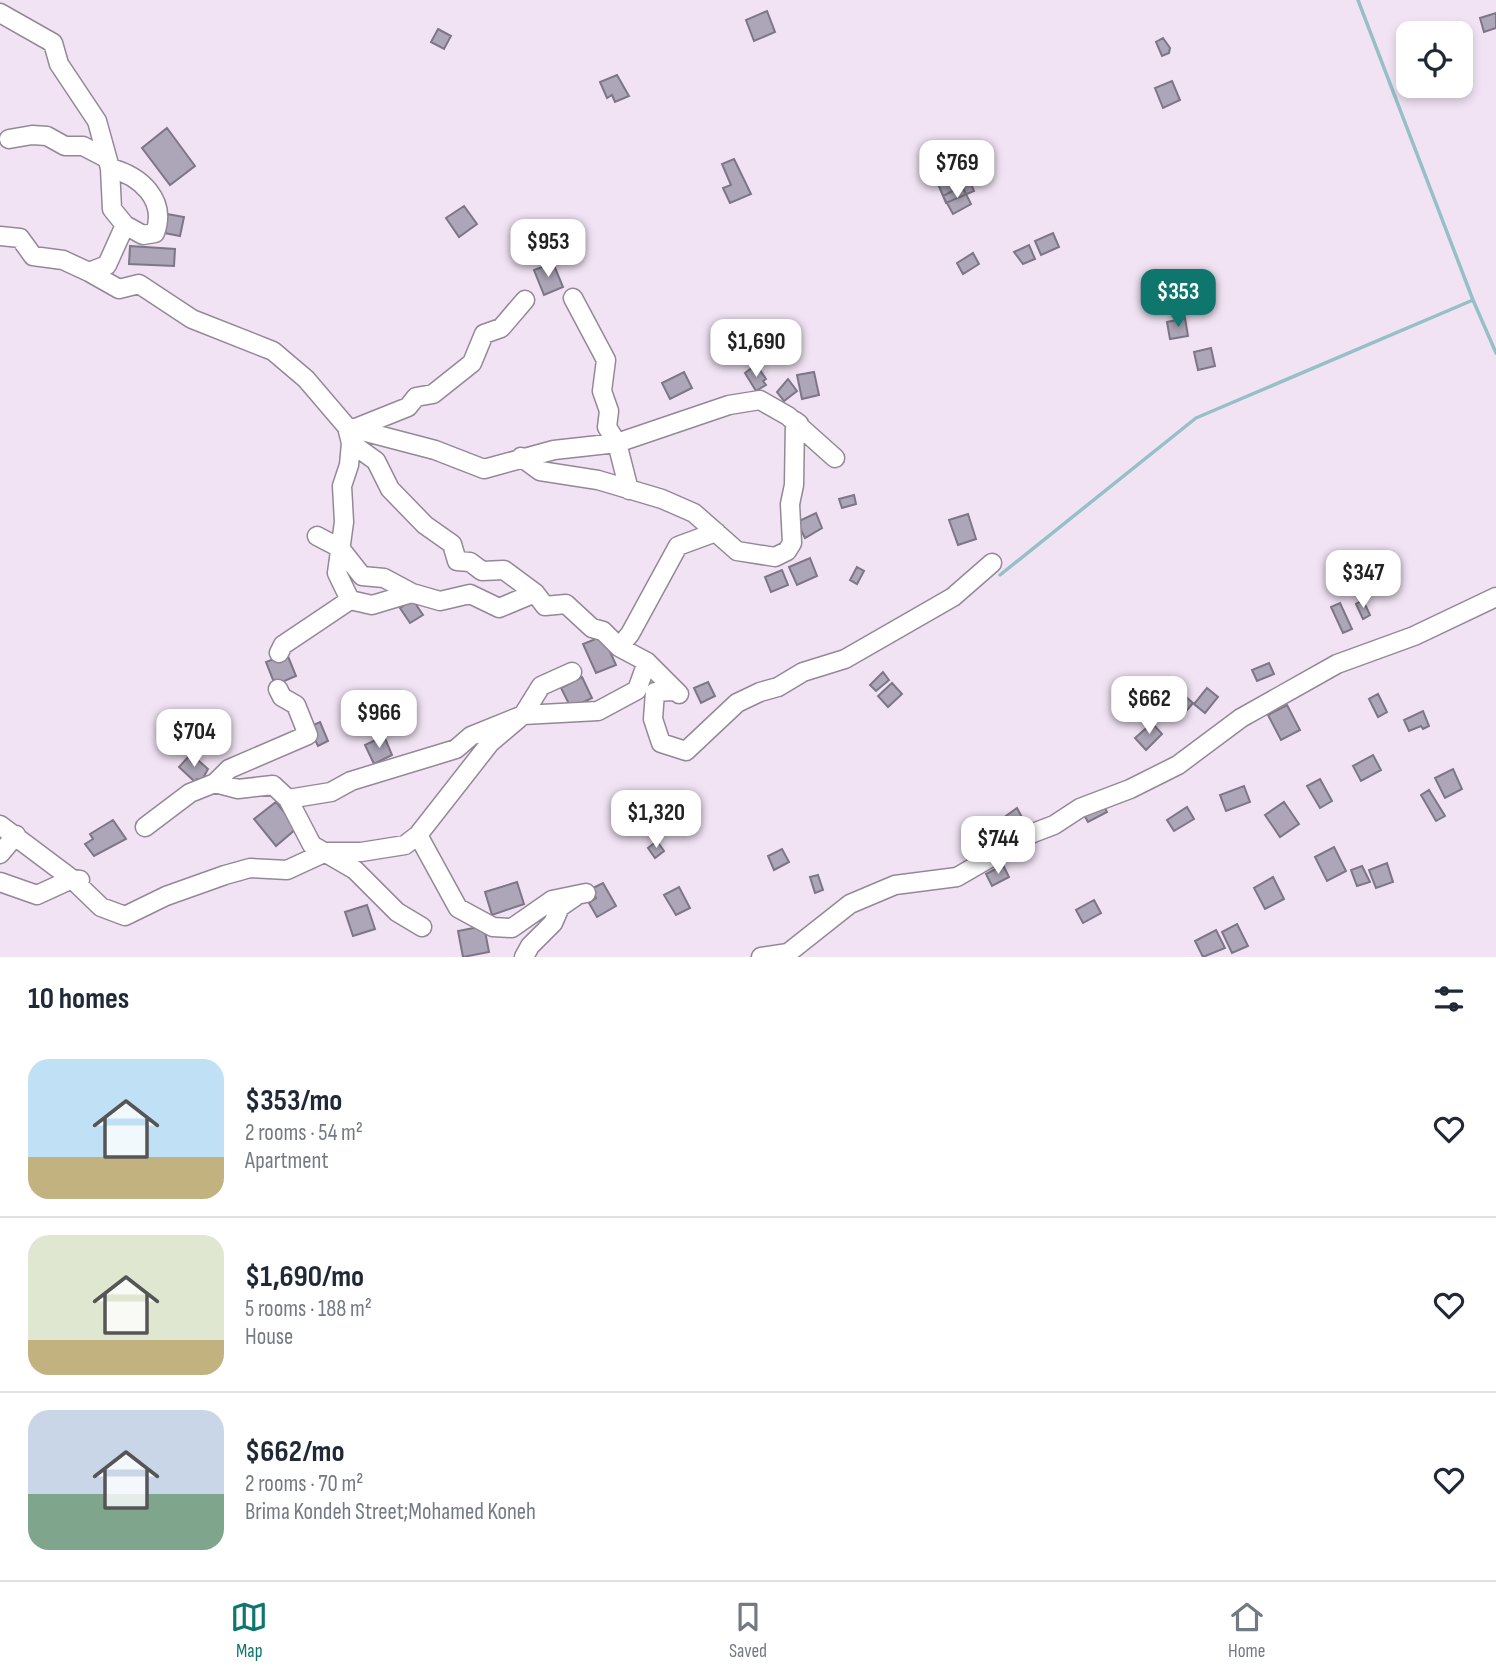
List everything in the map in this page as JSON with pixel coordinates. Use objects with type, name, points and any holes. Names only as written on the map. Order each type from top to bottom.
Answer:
[{"type":"street","points":[[0,13],[53,43],[59,64],[97,121],[108,163],[112,209],[125,225],[143,235],[155,233],[159,222],[156,199],[142,184],[123,171],[108,163],[83,146],[65,146],[47,136],[32,135],[9,139]]},
{"type":"street","points":[[89,272],[107,265],[125,225]]},
{"type":"street","points":[[0,236],[20,237],[33,256],[63,260],[119,289],[139,284],[192,319],[274,351],[306,379],[376,461],[390,489],[425,525],[452,544],[457,561],[470,562],[482,571],[503,570],[535,593],[545,606],[566,604],[592,628],[603,631],[619,647],[647,662],[676,693],[646,691],[598,711],[523,715],[471,736],[456,748],[351,781],[331,792],[288,799]]},
{"type":"street","points":[[573,298],[606,360],[602,391],[609,411],[607,427],[617,443],[629,491]]},
{"type":"street","points":[[350,433],[408,407],[416,397],[433,394],[472,363],[484,334],[501,328],[525,300]]},
{"type":"street","points":[[350,433],[435,450],[484,469],[521,457],[554,450],[617,443],[729,405],[760,400],[795,421],[794,485],[790,504],[792,543],[787,551],[775,557],[737,551],[694,513],[662,499],[598,480],[540,471],[521,457]]},
{"type":"street","points":[[350,433],[349,465],[342,486],[344,522],[337,573],[350,600]]},
{"type":"street","points":[[619,647],[631,634],[678,545],[716,532]]},
{"type":"street","points":[[317,536],[340,548],[362,576],[384,578],[412,593],[440,601],[470,594],[499,608],[535,593]]},
{"type":"street","points":[[647,662],[646,691],[662,743],[686,751],[737,703],[778,687],[803,672],[845,659],[953,597],[992,563]]},
{"type":"street","points":[[279,653],[283,645],[350,600],[372,605],[412,593]]},
{"type":"street","points":[[761,957],[788,953],[850,904],[895,885],[957,877],[1054,825],[1080,808],[1130,789],[1178,765],[1241,719],[1337,664],[1392,646],[1496,597]]},
{"type":"street","points":[[0,825],[82,880],[101,907],[125,916],[166,896],[250,868],[287,870],[326,852],[361,852],[405,845],[418,835],[490,743],[523,715],[541,686],[572,672]]},
{"type":"street","points":[[145,827],[190,793],[215,783],[229,769],[308,735],[296,705],[282,697],[278,689]]},
{"type":"street","points":[[215,783],[238,789],[273,785],[282,789],[312,845],[355,870],[397,912],[422,927]]},
{"type":"street","points":[[0,854],[16,835]]},
{"type":"street","points":[[418,835],[458,908],[493,927],[513,929],[552,900],[581,895],[560,907],[553,923],[530,946],[524,957]]},
{"type":"street","points":[[0,882],[37,895],[82,880]]},
{"type":"building","points":[[767,11],[775,32],[754,41],[746,20]]},
{"type":"building","points":[[1496,13],[1496,28],[1484,32],[1480,18]]},
{"type":"building","points":[[438,29],[451,36],[444,49],[431,42]]},
{"type":"building","points":[[1163,38],[1170,48],[1169,53],[1162,56],[1156,42]]},
{"type":"building","points":[[617,75],[629,96],[615,102],[612,95],[607,98],[600,82]]},
{"type":"building","points":[[1172,81],[1180,100],[1163,108],[1155,88]]},
{"type":"building","points":[[167,128],[195,166],[170,185],[142,148]]},
{"type":"building","points":[[966,141],[975,160],[959,167],[951,148]]},
{"type":"building","points":[[734,159],[751,194],[730,203],[723,188],[731,185],[722,164]]},
{"type":"building","points":[[966,172],[974,191],[946,203],[938,184]]},
{"type":"building","points":[[962,186],[971,204],[953,214],[943,196]]},
{"type":"building","points":[[464,206],[477,224],[459,237],[446,218]]},
{"type":"building","points":[[167,214],[184,217],[180,236],[164,233]]},
{"type":"building","points":[[1053,233],[1059,247],[1041,255],[1035,241]]},
{"type":"building","points":[[1029,245],[1035,259],[1023,264],[1014,252]]},
{"type":"building","points":[[130,246],[175,249],[174,266],[129,264]]},
{"type":"building","points":[[973,253],[979,264],[963,274],[957,263]]},
{"type":"building","points":[[553,263],[563,287],[544,295],[534,270]]},
{"type":"building","points":[[1185,318],[1188,336],[1170,339],[1167,322]]},
{"type":"building","points":[[1211,348],[1215,366],[1198,370],[1194,352]]},
{"type":"building","points":[[753,367],[756,372],[760,370],[766,379],[763,381],[766,385],[756,391],[745,373]]},
{"type":"building","points":[[684,372],[692,388],[670,399],[662,383]]},
{"type":"building","points":[[814,372],[819,395],[802,399],[797,375]]},
{"type":"building","points":[[788,379],[797,391],[784,401],[777,392]]},
{"type":"building","points":[[854,495],[856,504],[842,508],[839,499]]},
{"type":"building","points":[[816,513],[822,528],[805,538],[797,522]]},
{"type":"building","points":[[968,514],[976,539],[958,545],[949,520]]},
{"type":"building","points":[[810,558],[817,576],[797,585],[789,567]]},
{"type":"building","points":[[857,567],[864,571],[857,584],[850,580]]},
{"type":"building","points":[[782,570],[788,585],[771,592],[765,577]]},
{"type":"building","points":[[413,600],[423,615],[410,623],[400,608]]},
{"type":"building","points":[[1363,600],[1370,615],[1363,619],[1356,604]]},
{"type":"building","points":[[1340,603],[1352,629],[1343,633],[1331,607]]},
{"type":"building","points":[[603,636],[616,665],[596,673],[583,644]]},
{"type":"building","points":[[287,654],[296,676],[275,685],[266,662]]},
{"type":"building","points":[[1269,663],[1274,674],[1257,681],[1252,670]]},
{"type":"building","points":[[883,672],[889,680],[876,691],[870,685]]},
{"type":"building","points":[[582,677],[592,698],[571,708],[561,688]]},
{"type":"building","points":[[708,682],[715,696],[701,703],[694,688]]},
{"type":"building","points":[[892,683],[902,694],[888,707],[878,696]]},
{"type":"building","points":[[1207,688],[1218,697],[1205,713],[1194,704]]},
{"type":"building","points":[[1178,690],[1193,703],[1181,717],[1166,705]]},
{"type":"building","points":[[1378,694],[1387,712],[1378,717],[1369,699]]},
{"type":"building","points":[[1287,705],[1300,730],[1281,740],[1268,715]]},
{"type":"building","points":[[1423,711],[1429,726],[1409,731],[1404,720]]},
{"type":"building","points":[[320,722],[328,741],[318,746],[309,727]]},
{"type":"building","points":[[1152,723],[1162,734],[1146,750],[1135,738]]},
{"type":"building","points":[[384,736],[392,755],[374,764],[365,745]]},
{"type":"building","points":[[191,754],[208,769],[201,782],[197,779],[195,782],[179,767]]},
{"type":"building","points":[[1373,755],[1381,770],[1361,781],[1353,766]]},
{"type":"building","points":[[1453,769],[1462,789],[1445,798],[1435,778]]},
{"type":"building","points":[[1320,779],[1332,801],[1320,808],[1307,786]]},
{"type":"building","points":[[1244,786],[1250,802],[1226,811],[1220,795]]},
{"type":"building","points":[[1429,790],[1445,816],[1436,821],[1421,795]]},
{"type":"building","points":[[276,802],[297,828],[276,846],[254,819]]},
{"type":"building","points":[[1102,802],[1107,812],[1088,822],[1083,813]]},
{"type":"building","points":[[1284,802],[1299,824],[1280,837],[1265,815]]},
{"type":"building","points":[[1187,807],[1194,819],[1174,831],[1167,820]]},
{"type":"building","points":[[1017,808],[1025,823],[1004,831],[999,821]]},
{"type":"building","points":[[113,820],[126,839],[94,856],[85,844],[93,839],[90,834]]},
{"type":"building","points":[[657,841],[664,851],[655,858],[648,848]]},
{"type":"building","points":[[1334,847],[1346,871],[1327,881],[1315,857]]},
{"type":"building","points":[[782,849],[789,862],[774,870],[768,856]]},
{"type":"building","points":[[1387,863],[1393,882],[1376,888],[1369,870]]},
{"type":"building","points":[[1003,865],[1009,877],[992,886],[986,874]]},
{"type":"building","points":[[1362,866],[1370,882],[1357,886],[1351,870]]},
{"type":"building","points":[[818,875],[823,890],[815,893],[810,877]]},
{"type":"building","points":[[1273,877],[1284,899],[1265,909],[1254,888]]},
{"type":"building","points":[[517,882],[524,904],[492,915],[485,892]]},
{"type":"building","points":[[603,883],[616,906],[597,917],[589,903],[596,898],[591,889]]},
{"type":"building","points":[[679,887],[690,908],[676,915],[664,895]]},
{"type":"building","points":[[1094,900],[1101,913],[1083,923],[1076,910]]},
{"type":"building","points":[[367,905],[375,929],[353,936],[345,912]]},
{"type":"building","points":[[1237,924],[1248,946],[1232,953],[1222,932]]},
{"type":"building","points":[[484,926],[489,952],[463,957],[458,931]]},
{"type":"building","points":[[1216,930],[1225,948],[1203,957],[1195,941]]},
{"type":"waterway","points":[[1358,0],[1473,300],[1496,353]]},
{"type":"waterway","points":[[1000,575],[1196,418],[1473,300]]}]
